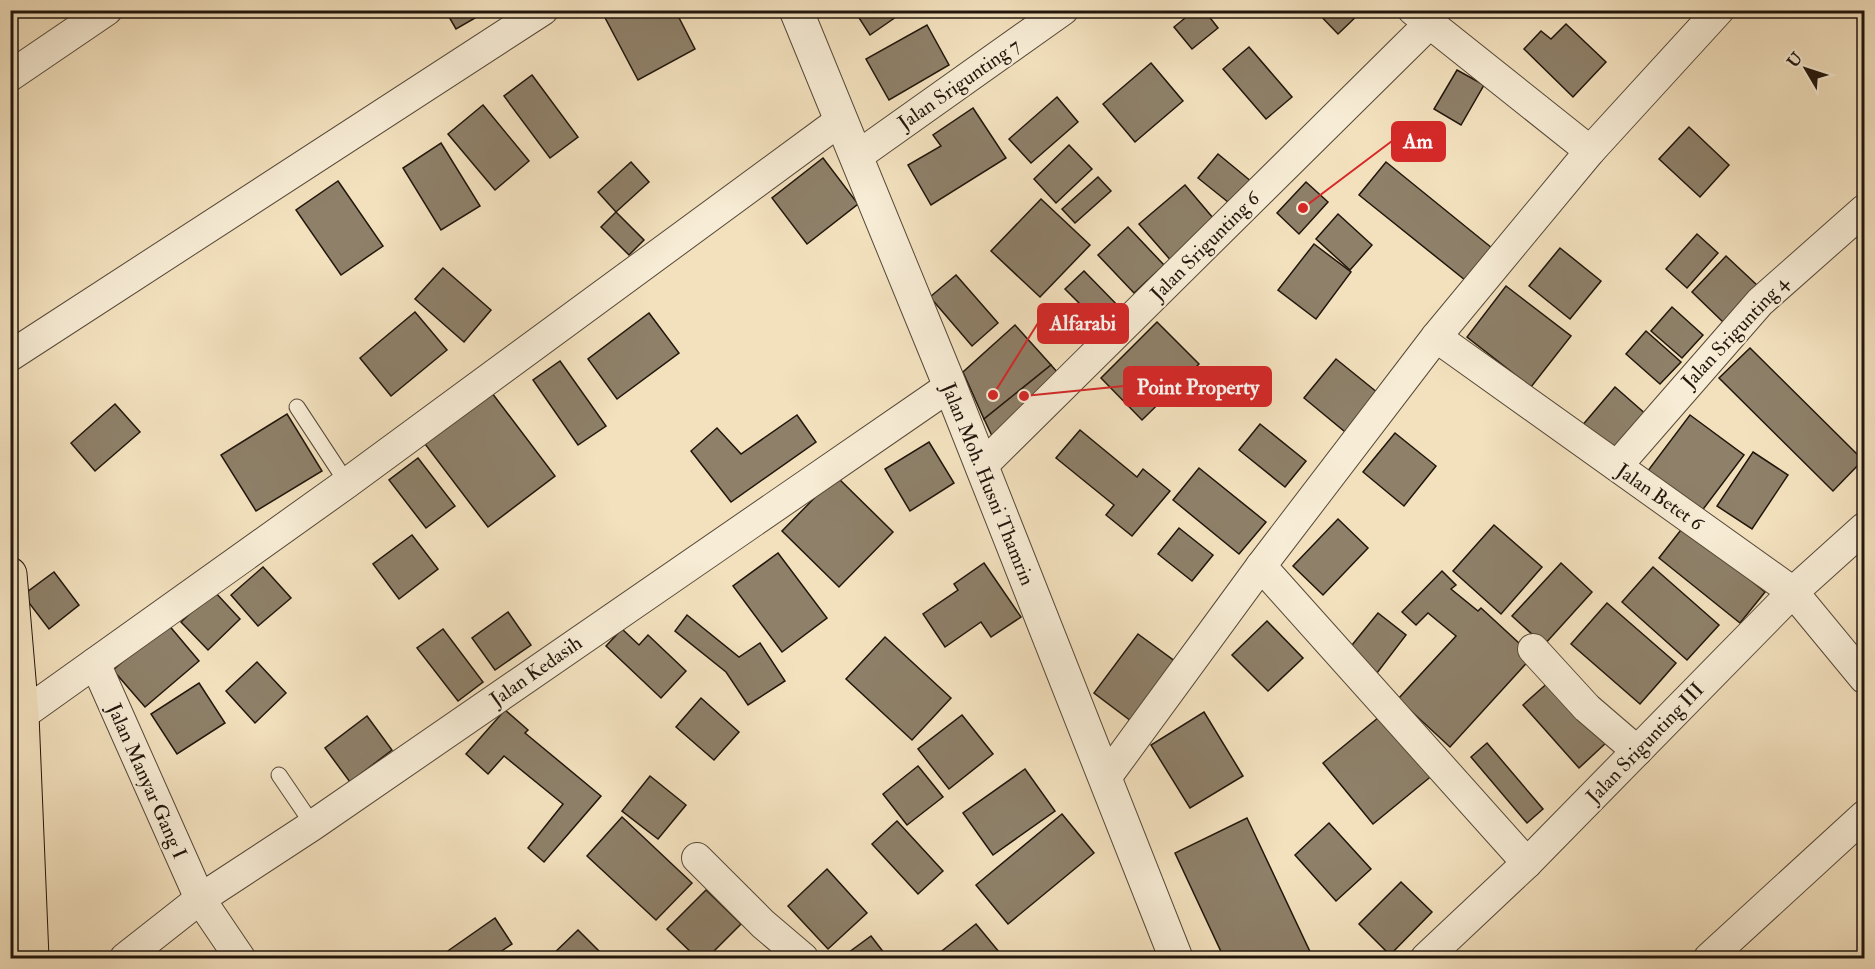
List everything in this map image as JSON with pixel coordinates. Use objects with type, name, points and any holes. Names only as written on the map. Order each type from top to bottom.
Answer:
[{"type":"highway","points":[[10,574],[16,717],[32,958]]},
{"type":"street","points":[[10,76],[107,10]]},
{"type":"street","points":[[10,356],[543,10]]},
{"type":"street","name":"Jalan Moh. Husni Thamrin","points":[[796,10],[950,386],[1176,958]]},
{"type":"street","name":"Jalan Srigunting 7","points":[[856,157],[1063,10]]},
{"type":"street","points":[[1105,779],[1261,566],[1436,337],[1590,151],[1719,10]]},
{"type":"street","points":[[1421,17],[1590,151]]},
{"type":"street","name":"Jalan Srigunting 6","points":[[981,467],[1421,17]]},
{"type":"street","points":[[16,717],[347,483],[841,120]]},
{"type":"street","name":"Jalan Srigunting 4","points":[[1617,466],[1760,302],[1864,210]]},
{"type":"street","name":"Jalan Betet 6","points":[[1436,337],[1793,592],[1864,678]]},
{"type":"street","name":"Jalan Kedasih","points":[[124,958],[200,899],[313,825],[950,386]]},
{"type":"street","name":"Jalan Srigunting III","points":[[1426,958],[1527,863],[1793,592],[1864,528]]},
{"type":"street","points":[[1261,566],[1527,863]]},
{"type":"street","points":[[1533,649],[1587,708],[1637,751]]},
{"type":"street","name":"Jalan Manyar Gang I","points":[[95,663],[200,899],[240,958]]},
{"type":"street","points":[[1709,958],[1864,816]]},
{"type":"street","points":[[697,858],[763,924],[802,958]]},
{"type":"lane","points":[[297,407],[347,483]]},
{"type":"lane","points":[[279,776],[313,825]]},
{"type":"building","points":[[445,10],[489,10],[456,29]]},
{"type":"building","points":[[605,10],[675,10],[695,49],[638,80],[602,12]]},
{"type":"building","points":[[854,10],[906,10],[870,35]]},
{"type":"building","points":[[1195,10],[1204,10],[1218,28],[1192,49],[1174,27]]},
{"type":"building","points":[[1315,10],[1363,10],[1338,34]]},
{"type":"building","points":[[1566,24],[1606,62],[1573,97],[1524,49],[1541,31],[1551,39]]},
{"type":"building","points":[[927,25],[949,65],[889,100],[866,59]]},
{"type":"building","points":[[1249,47],[1292,97],[1266,119],[1223,69]]},
{"type":"building","points":[[1151,63],[1183,101],[1135,142],[1103,104]]},
{"type":"building","points":[[1457,70],[1484,85],[1461,125],[1434,109]]},
{"type":"building","points":[[532,75],[578,137],[550,158],[504,96]]},
{"type":"building","points":[[1057,97],[1078,122],[1031,163],[1009,139]]},
{"type":"building","points":[[483,105],[529,161],[495,190],[448,134]]},
{"type":"building","points":[[973,108],[1006,158],[931,205],[908,165],[941,146],[933,135]]},
{"type":"building","points":[[1689,127],[1729,165],[1700,197],[1659,159]]},
{"type":"building","points":[[441,143],[480,206],[441,230],[403,168]]},
{"type":"building","points":[[1069,145],[1092,169],[1056,203],[1034,179]]},
{"type":"building","points":[[1218,154],[1252,182],[1233,206],[1198,178]]},
{"type":"building","points":[[823,158],[858,204],[807,244],[772,198]]},
{"type":"building","points":[[631,162],[649,182],[616,212],[598,192]]},
{"type":"building","points":[[1386,162],[1492,248],[1465,280],[1359,195]]},
{"type":"building","points":[[1098,177],[1111,191],[1075,223],[1062,209]]},
{"type":"building","points":[[338,181],[383,246],[341,275],[296,210]]},
{"type":"building","points":[[1306,182],[1328,202],[1299,234],[1277,213]]},
{"type":"building","points":[[1185,185],[1219,225],[1174,264],[1139,224]]},
{"type":"building","points":[[1041,199],[1090,245],[1040,297],[991,251]]},
{"type":"building","points":[[616,212],[644,240],[629,255],[601,227]]},
{"type":"building","points":[[1338,214],[1372,245],[1350,270],[1316,239]]},
{"type":"building","points":[[1128,227],[1164,265],[1134,293],[1098,255]]},
{"type":"building","points":[[1697,234],[1718,253],[1687,288],[1666,269]]},
{"type":"building","points":[[1314,244],[1351,272],[1316,319],[1278,290]]},
{"type":"building","points":[[1560,248],[1601,281],[1570,319],[1529,286]]},
{"type":"building","points":[[1726,256],[1758,286],[1723,322],[1692,292]]},
{"type":"building","points":[[443,268],[491,310],[464,342],[415,299]]},
{"type":"building","points":[[1084,271],[1123,311],[1105,329],[1065,289]]},
{"type":"building","points":[[956,275],[998,323],[972,346],[930,297]]},
{"type":"building","points":[[1506,286],[1571,336],[1531,387],[1467,337]]},
{"type":"building","points":[[1672,307],[1703,335],[1682,358],[1651,331]]},
{"type":"building","points":[[415,312],[447,350],[391,396],[360,358]]},
{"type":"building","points":[[649,313],[679,353],[617,399],[588,359]]},
{"type":"building","points":[[1157,322],[1199,364],[1142,420],[1101,378]]},
{"type":"building","points":[[1015,325],[1051,365],[984,419],[963,372]]},
{"type":"building","points":[[1646,331],[1681,362],[1660,384],[1626,354]]},
{"type":"building","points":[[1750,348],[1863,460],[1833,491],[1719,378]]},
{"type":"building","points":[[1336,359],[1383,397],[1350,436],[1304,398]]},
{"type":"building","points":[[560,361],[606,426],[578,445],[533,380]]},
{"type":"building","points":[[1051,365],[1058,373],[993,438],[984,419]]},
{"type":"building","points":[[1615,387],[1648,416],[1614,456],[1581,427]]},
{"type":"building","points":[[492,393],[555,476],[488,527],[425,444]]},
{"type":"building","points":[[115,404],[140,432],[95,471],[71,443]]},
{"type":"building","points":[[287,414],[322,471],[256,511],[221,455]]},
{"type":"building","points":[[797,415],[816,442],[731,502],[691,451],[717,428],[741,454]]},
{"type":"building","points":[[1690,415],[1744,455],[1701,512],[1647,472]]},
{"type":"building","points":[[1260,424],[1306,461],[1285,487],[1239,450]]},
{"type":"building","points":[[1080,430],[1137,477],[1143,469],[1170,491],[1132,536],[1106,515],[1114,505],[1056,458]]},
{"type":"building","points":[[1395,433],[1436,466],[1404,506],[1363,472]]},
{"type":"building","points":[[929,442],[954,483],[910,511],[885,469]]},
{"type":"building","points":[[1753,452],[1788,475],[1752,529],[1717,506]]},
{"type":"building","points":[[418,458],[455,506],[426,528],[389,480]]},
{"type":"building","points":[[1199,468],[1266,522],[1239,554],[1173,500]]},
{"type":"building","points":[[836,476],[893,532],[839,587],[782,531]]},
{"type":"building","points":[[1338,519],[1368,548],[1323,595],[1293,566]]},
{"type":"building","points":[[1494,525],[1542,567],[1501,614],[1453,571]]},
{"type":"building","points":[[1684,526],[1765,592],[1740,623],[1659,558]]},
{"type":"building","points":[[1179,528],[1213,555],[1192,581],[1158,554]]},
{"type":"building","points":[[412,535],[438,569],[399,599],[373,564]]},
{"type":"building","points":[[778,553],[827,618],[782,652],[733,586]]},
{"type":"building","points":[[984,563],[1021,617],[991,637],[981,622],[945,647],[923,614],[958,590],[954,584]]},
{"type":"building","points":[[1561,563],[1592,592],[1544,645],[1512,616]]},
{"type":"building","points":[[263,567],[291,598],[258,626],[231,595]]},
{"type":"building","points":[[1653,567],[1719,625],[1687,660],[1622,602]]},
{"type":"building","points":[[1442,571],[1456,585],[1451,589],[1478,611],[1481,608],[1533,656],[1450,747],[1398,699],[1456,636],[1428,613],[1416,625],[1402,612]]},
{"type":"building","points":[[54,572],[79,605],[49,629],[23,595]]},
{"type":"building","points":[[214,591],[240,619],[208,650],[181,622]]},
{"type":"building","points":[[1607,603],[1676,663],[1640,704],[1571,644]]},
{"type":"building","points":[[508,612],[531,645],[495,670],[472,638]]},
{"type":"building","points":[[1378,613],[1406,635],[1377,673],[1348,650]]},
{"type":"building","points":[[687,615],[739,657],[760,643],[785,681],[748,705],[726,672],[675,631]]},
{"type":"building","points":[[1267,621],[1303,658],[1268,691],[1232,655]]},
{"type":"building","points":[[167,623],[199,661],[145,707],[113,670]]},
{"type":"building","points":[[443,629],[483,682],[458,701],[417,648]]},
{"type":"building","points":[[622,629],[639,645],[648,635],[686,671],[661,698],[606,646]]},
{"type":"building","points":[[1138,634],[1176,662],[1131,721],[1094,693]]},
{"type":"building","points":[[885,637],[951,698],[912,740],[846,679]]},
{"type":"building","points":[[257,662],[286,693],[255,723],[226,691]]},
{"type":"building","points":[[1551,680],[1607,742],[1579,768],[1523,705]]},
{"type":"building","points":[[199,683],[225,723],[177,754],[151,714]]},
{"type":"building","points":[[701,698],[739,732],[714,760],[676,727]]},
{"type":"building","points":[[505,710],[528,730],[525,733],[601,796],[544,862],[528,848],[563,804],[504,756],[488,774],[466,754]]},
{"type":"building","points":[[1204,712],[1243,776],[1190,808],[1151,745]]},
{"type":"building","points":[[1384,713],[1434,774],[1373,824],[1323,763]]},
{"type":"building","points":[[962,715],[993,754],[949,789],[918,749]]},
{"type":"building","points":[[367,716],[392,750],[350,782],[325,748]]},
{"type":"building","points":[[1487,743],[1543,809],[1527,823],[1471,757]]},
{"type":"building","points":[[918,766],[943,797],[907,825],[883,794]]},
{"type":"building","points":[[1025,769],[1055,811],[993,855],[963,813]]},
{"type":"building","points":[[650,776],[686,805],[658,839],[622,811]]},
{"type":"building","points":[[1062,814],[1094,853],[1008,924],[976,885]]},
{"type":"building","points":[[622,817],[692,883],[656,920],[587,856]]},
{"type":"building","points":[[1247,818],[1313,958],[1224,958],[1175,853]]},
{"type":"building","points":[[897,821],[943,871],[918,894],[872,844]]},
{"type":"building","points":[[1329,823],[1371,869],[1336,901],[1295,855]]},
{"type":"building","points":[[827,869],[867,913],[828,949],[788,906]]},
{"type":"building","points":[[1401,882],[1432,912],[1390,955],[1359,924]]},
{"type":"building","points":[[706,890],[741,924],[707,958],[697,958],[667,929]]},
{"type":"building","points":[[495,918],[512,944],[491,958],[445,958],[442,955]]},
{"type":"building","points":[[976,924],[1004,958],[933,958]]},
{"type":"building","points":[[578,930],[606,958],[549,958]]},
{"type":"building","points":[[871,936],[888,958],[841,958]]},
{"type":"place","name":"Am","points":[[1303,208]]},
{"type":"place","name":"Alfarabi","points":[[993,395]]},
{"type":"place","name":"Point Property","points":[[1024,396]]}]
